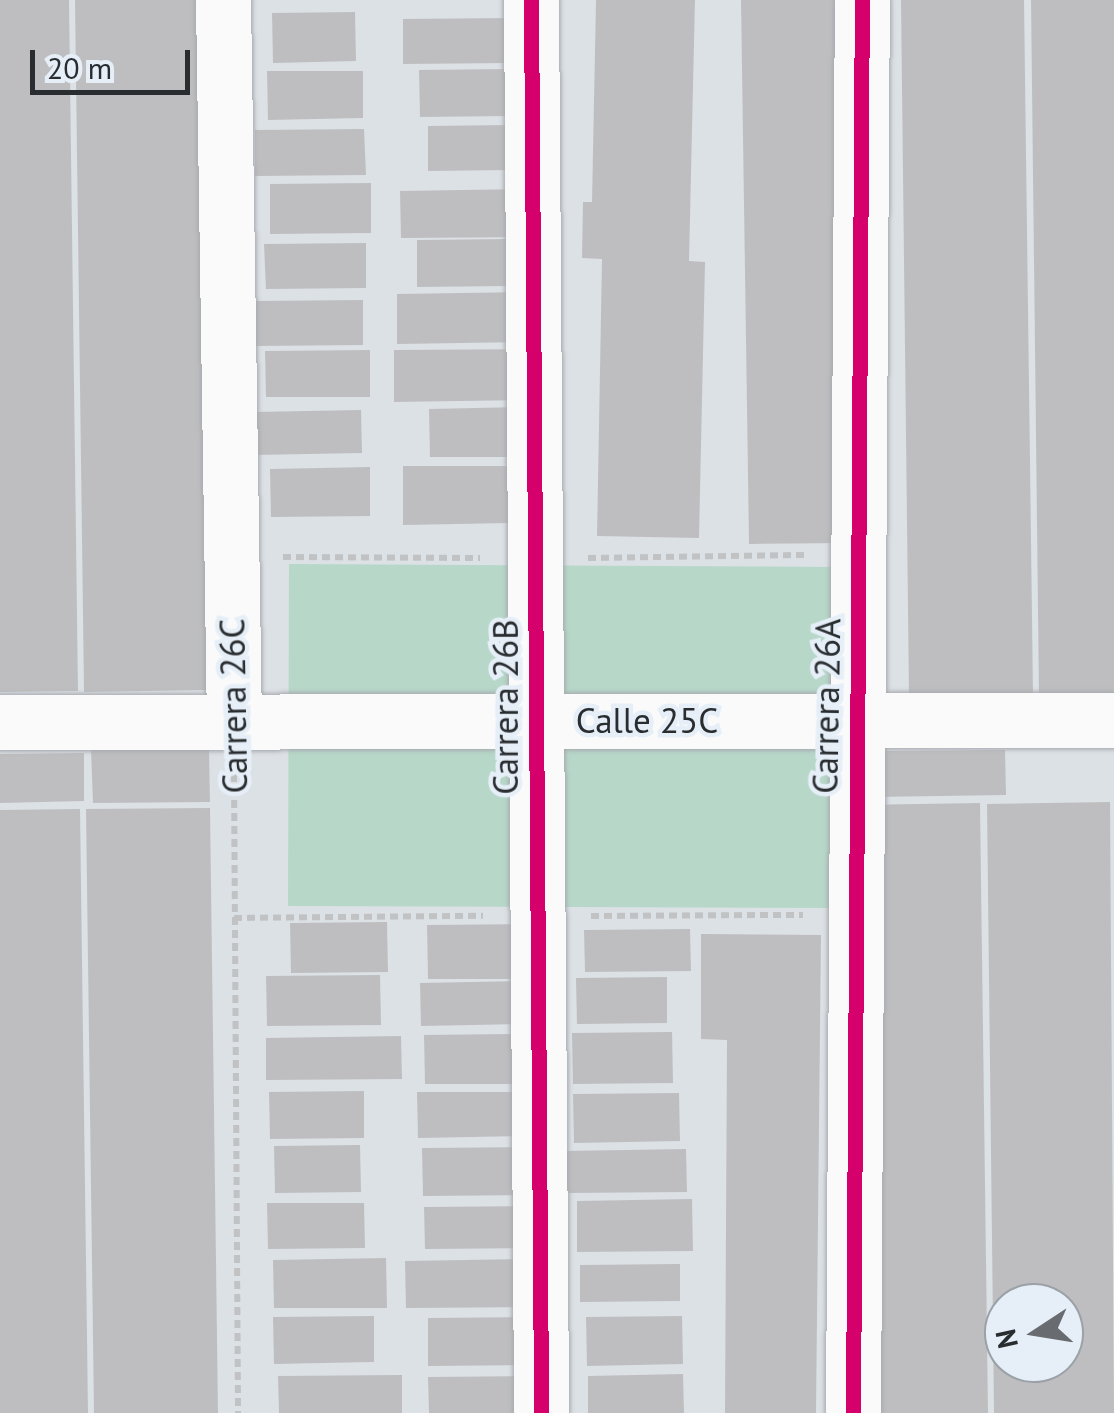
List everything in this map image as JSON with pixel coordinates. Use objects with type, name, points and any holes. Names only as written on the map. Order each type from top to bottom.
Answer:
[{"type":"street","name":"Carrera 26C","points":[[223,0],[234,721]]},
{"type":"street","name":"Carrera 26B","points":[[532,0],[541,1413]]},
{"type":"street","name":"Carrera 26A","points":[[852,1413],[862,0]]},
{"type":"street","name":"Calle 25C","points":[[0,722],[1114,720]]},
{"type":"green space","points":[[289,564],[835,567],[834,908],[288,906]]},
{"type":"building","points":[[0,0],[69,0],[78,691],[0,692]]},
{"type":"building","points":[[75,0],[199,0],[208,690],[84,692]]},
{"type":"building","points":[[596,0],[695,0],[689,261],[705,262],[699,538],[597,536],[602,259],[582,258],[583,202],[592,202]]},
{"type":"building","points":[[741,0],[844,0],[850,543],[749,544]]},
{"type":"building","points":[[901,0],[1024,0],[1033,695],[909,696]]},
{"type":"building","points":[[1031,0],[1114,0],[1114,695],[1039,696]]},
{"type":"building","points":[[355,12],[356,61],[273,63],[272,13]]},
{"type":"building","points":[[515,18],[516,63],[403,64],[403,19]]},
{"type":"building","points":[[516,69],[516,116],[420,117],[419,70]]},
{"type":"building","points":[[267,71],[363,71],[363,118],[268,120]]},
{"type":"building","points":[[517,125],[517,170],[428,171],[428,126]]},
{"type":"building","points":[[364,129],[366,175],[255,176],[255,130]]},
{"type":"building","points":[[371,183],[371,233],[270,234],[270,184]]},
{"type":"building","points":[[527,189],[527,237],[401,238],[400,191]]},
{"type":"building","points":[[518,239],[518,286],[417,287],[417,240]]},
{"type":"building","points":[[366,243],[366,288],[266,289],[264,244]]},
{"type":"building","points":[[524,292],[525,342],[397,344],[397,294]]},
{"type":"building","points":[[363,300],[363,345],[250,346],[250,301]]},
{"type":"building","points":[[529,349],[529,400],[394,402],[394,350]]},
{"type":"building","points":[[370,350],[370,397],[266,397],[265,351]]},
{"type":"building","points":[[525,407],[525,457],[430,457],[429,409]]},
{"type":"building","points":[[361,410],[362,453],[250,455],[250,412]]},
{"type":"building","points":[[403,466],[515,466],[516,523],[403,525]]},
{"type":"building","points":[[370,467],[370,516],[271,517],[270,469]]},
{"type":"building","points":[[209,749],[210,802],[93,803],[91,750]]},
{"type":"building","points":[[1005,750],[1006,795],[873,797],[873,751]]},
{"type":"building","points":[[84,753],[84,801],[0,803],[0,754]]},
{"type":"building","points":[[1110,802],[1114,1413],[994,1413],[994,1383],[1084,1383],[1084,1283],[993,1283],[987,804]]},
{"type":"building","points":[[980,803],[984,1383],[988,1383],[988,1413],[864,1413],[857,805]]},
{"type":"building","points":[[210,808],[218,1413],[94,1413],[86,809]]},
{"type":"building","points":[[80,809],[88,1413],[0,1413],[0,810]]},
{"type":"building","points":[[387,922],[388,972],[291,973],[290,923]]},
{"type":"building","points":[[528,924],[529,979],[428,979],[427,925]]},
{"type":"building","points":[[690,929],[691,971],[585,972],[584,930]]},
{"type":"building","points":[[701,934],[821,935],[816,1413],[725,1413],[727,1040],[701,1039]]},
{"type":"building","points":[[380,975],[381,1025],[267,1026],[266,976]]},
{"type":"building","points":[[667,977],[667,1023],[577,1024],[576,978]]},
{"type":"building","points":[[521,981],[522,1024],[421,1026],[420,983]]},
{"type":"building","points":[[672,1032],[673,1083],[573,1084],[572,1033]]},
{"type":"building","points":[[521,1034],[521,1084],[425,1084],[424,1035]]},
{"type":"building","points":[[401,1036],[402,1079],[266,1080],[266,1038]]},
{"type":"building","points":[[364,1091],[364,1138],[270,1139],[269,1092]]},
{"type":"building","points":[[417,1092],[522,1092],[523,1136],[418,1138]]},
{"type":"building","points":[[679,1093],[680,1141],[574,1143],[573,1094]]},
{"type":"building","points":[[360,1145],[361,1192],[275,1193],[274,1146]]},
{"type":"building","points":[[528,1147],[528,1195],[423,1196],[422,1148]]},
{"type":"building","points":[[686,1149],[687,1192],[564,1193],[564,1151]]},
{"type":"building","points":[[692,1199],[693,1251],[577,1252],[577,1201]]},
{"type":"building","points":[[267,1203],[364,1203],[365,1248],[268,1249]]},
{"type":"building","points":[[523,1206],[523,1248],[425,1249],[424,1207]]},
{"type":"building","points":[[386,1258],[387,1308],[274,1308],[273,1260]]},
{"type":"building","points":[[527,1259],[527,1307],[406,1308],[405,1261]]},
{"type":"building","points":[[680,1264],[680,1301],[580,1302],[580,1265]]},
{"type":"building","points":[[374,1316],[374,1362],[274,1364],[273,1317]]},
{"type":"building","points":[[682,1316],[683,1364],[587,1366],[586,1317]]},
{"type":"building","points":[[529,1317],[530,1365],[428,1366],[428,1318]]},
{"type":"building","points":[[683,1374],[684,1413],[588,1413],[588,1376]]},
{"type":"building","points":[[402,1375],[402,1413],[279,1413],[278,1376]]},
{"type":"building","points":[[523,1376],[523,1413],[429,1413],[428,1377]]},
{"type":"cycle path","points":[[531,0],[541,1413]]},
{"type":"cycle path","points":[[853,1413],[862,0]]}]
